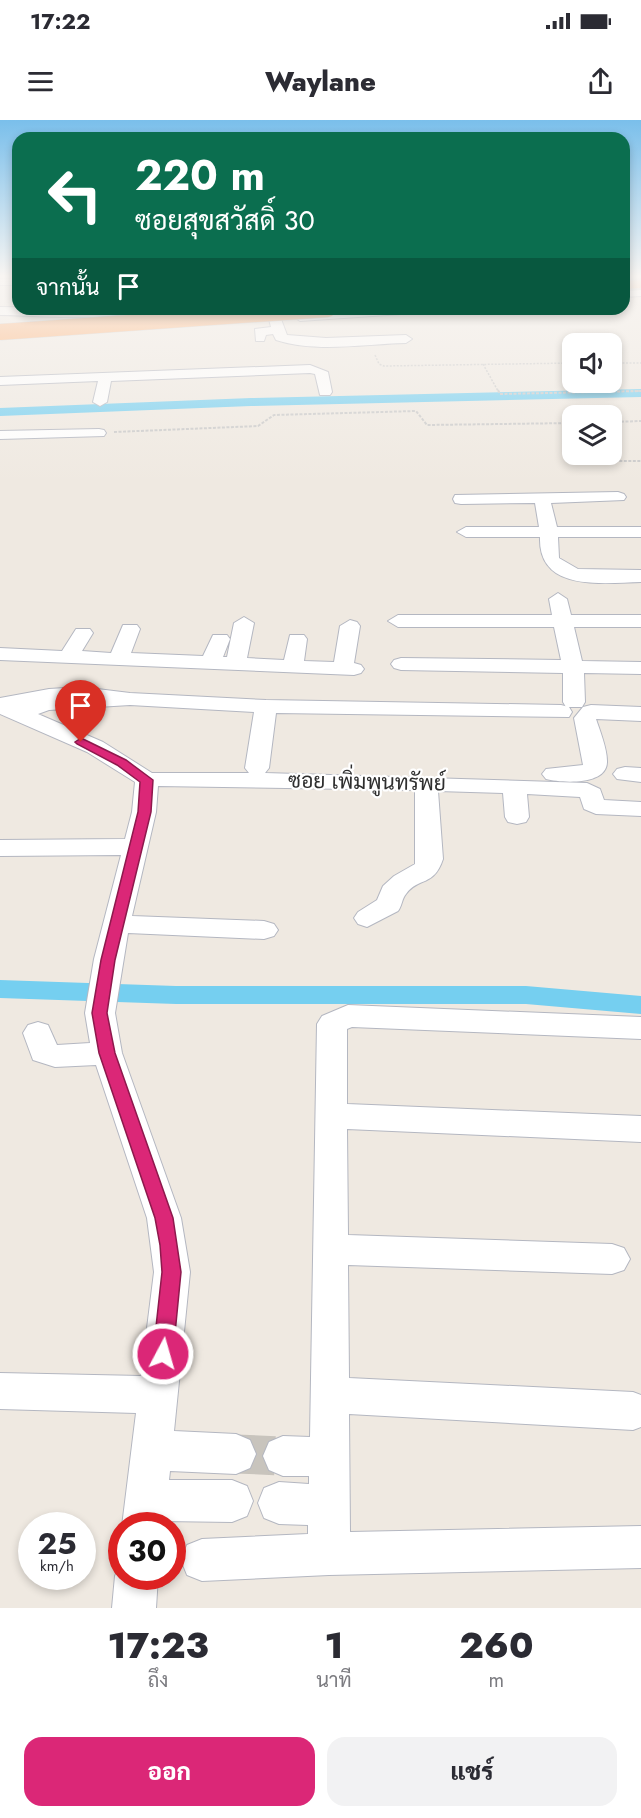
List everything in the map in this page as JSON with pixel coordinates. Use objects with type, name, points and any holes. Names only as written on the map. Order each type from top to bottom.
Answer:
[{"type":"street","points":[[0,381],[58,384],[105,378],[310,369],[321,372],[325,392]]},
{"type":"street","points":[[100,402],[105,378]]},
{"type":"street","points":[[0,435],[99,433]]},
{"type":"street","points":[[461,499],[618,496]]},
{"type":"street","points":[[542,498],[549,532],[549,557],[554,566],[563,572],[585,576],[641,576]]},
{"type":"street","points":[[466,532],[641,532]]},
{"type":"street","points":[[197,765],[587,773],[594,768],[596,760],[578,711],[573,667],[558,599]]},
{"type":"street","points":[[398,621],[641,621]]},
{"type":"street","points":[[236,664],[244,623]]},
{"type":"street","points":[[0,654],[348,669],[350,626]]},
{"type":"street","points":[[119,659],[130,629]]},
{"type":"street","points":[[68,657],[83,633]]},
{"type":"street","points":[[210,663],[220,639]]},
{"type":"street","points":[[293,667],[297,639]]},
{"type":"street","points":[[401,664],[641,668]]},
{"type":"street","points":[[6,708],[63,692],[105,692],[130,699],[266,706],[641,714]]},
{"type":"street","points":[[257,768],[266,706]]},
{"type":"street","points":[[6,708],[111,757],[147,780],[144,812],[108,960],[100,1013],[107,1053],[164,1218],[172,1272],[144,1512]]},
{"type":"street","name":"ซอย เพิ่มพูนทรัพย์","points":[[147,780],[169,778],[426,783],[587,790],[592,794],[592,804],[596,807],[641,809]]},
{"type":"street","points":[[367,918],[389,905],[392,892],[427,868],[430,859],[426,783]]},
{"type":"street","points":[[514,787],[517,817]]},
{"type":"street","points":[[0,848],[136,847]]},
{"type":"street","points":[[117,924],[264,930]]},
{"type":"street","points":[[329,1554],[332,1024],[348,1016],[641,1028]]},
{"type":"street","points":[[38,1032],[44,1052],[55,1056],[107,1053]]},
{"type":"street","points":[[330,1116],[641,1129]]},
{"type":"street","points":[[329,1249],[612,1259]]},
{"type":"street","points":[[0,1391],[158,1395]]},
{"type":"street","points":[[329,1395],[633,1411]]},
{"type":"street","points":[[152,1450],[236,1454]]},
{"type":"street","points":[[283,1456],[329,1457]]},
{"type":"street","points":[[151,1512],[232,1501]]},
{"type":"street","points":[[279,1503],[329,1506]]},
{"type":"street","points":[[202,1560],[329,1554],[641,1547]]},
{"type":"street","points":[[134,1608],[136,1590]]},
{"type":"path","points":[[371,344],[381,365],[562,363]]},
{"type":"path","points":[[622,363],[641,363]]},
{"type":"path","points":[[483,364],[500,394],[641,391]]},
{"type":"path","points":[[99,433],[258,426],[274,415],[416,411],[427,425],[562,423]]},
{"type":"path","points":[[622,422],[641,421]]},
{"type":"path","points":[[622,461],[641,461]]},
{"type":"waterway","points":[[0,412],[251,402],[641,393]]},
{"type":"waterway","points":[[0,989],[176,995],[526,995],[641,1005]]},
{"type":"tunnel","points":[[236,1454],[283,1456]]},
{"type":"route","points":[[81,742],[122,762],[147,780],[144,812],[108,960],[100,1013],[102,1035],[107,1053],[164,1218],[169,1245],[172,1272],[163,1354]]}]
